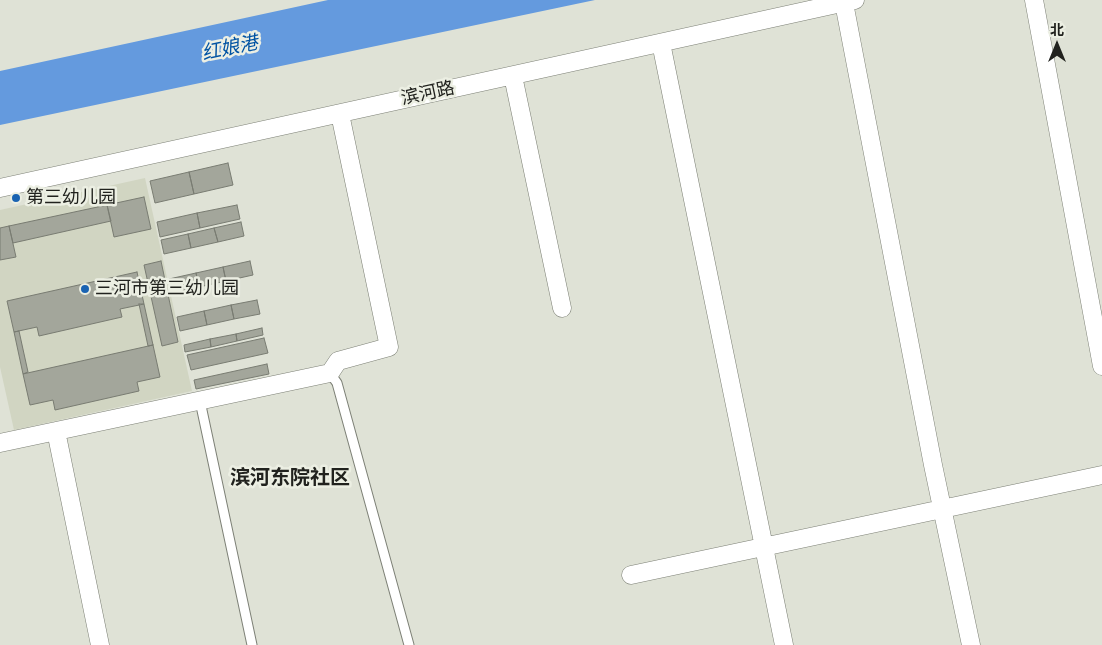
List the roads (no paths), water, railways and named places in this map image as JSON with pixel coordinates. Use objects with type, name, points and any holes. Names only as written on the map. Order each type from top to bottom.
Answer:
[{"type":"street","points":[[1034,0],[1102,366]]},
{"type":"street","points":[[849,1],[942,509],[971,645]]},
{"type":"street","name":"滨河路","points":[[0,188],[849,1]]},
{"type":"street","points":[[661,43],[784,645]]},
{"type":"street","points":[[513,76],[562,308]]},
{"type":"street","points":[[0,443],[330,373],[338,361],[389,347],[340,114]]},
{"type":"street","points":[[56,431],[100,645]]},
{"type":"street","points":[[631,575],[1102,475]]},
{"type":"lane","points":[[330,373],[336,383],[409,645]]},
{"type":"lane","points":[[200,401],[252,645]]},
{"type":"water","name":"红娘港","points":[[328,0],[595,0],[0,125],[0,71]]},
{"type":"place","name":"第三幼儿园","points":[[16,198]]},
{"type":"place","name":"三河市第三幼儿园","points":[[85,289]]},
{"type":"district","name":"滨河东院社区","points":[[290,479]]}]
